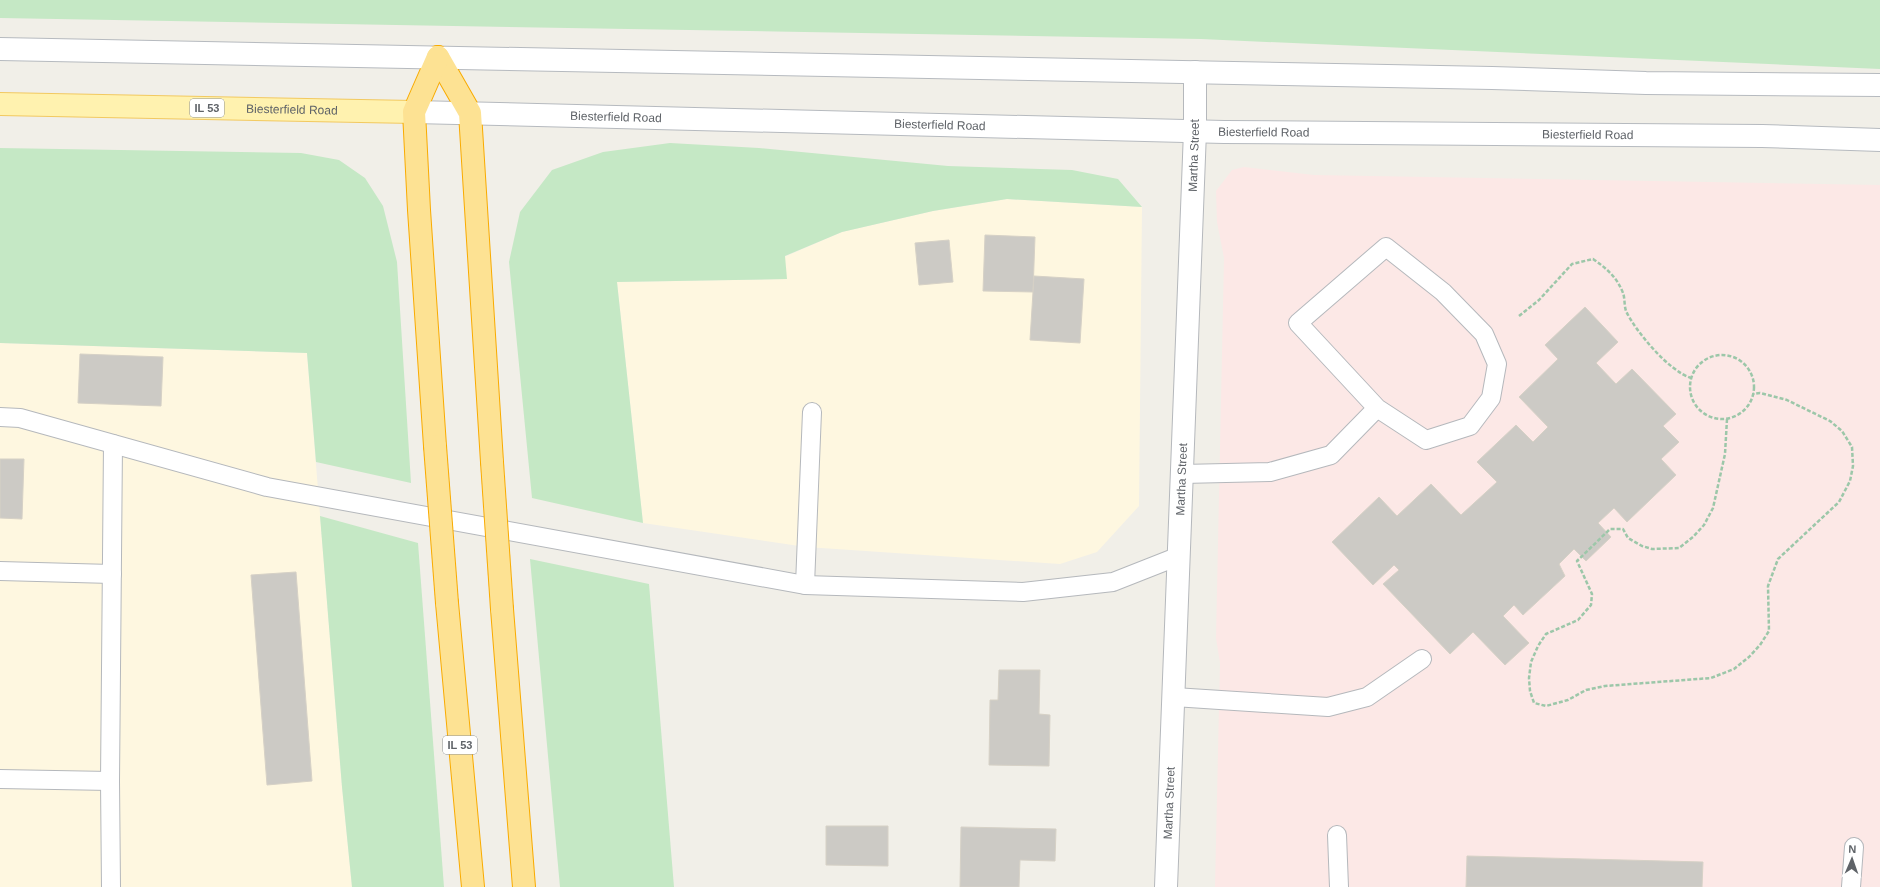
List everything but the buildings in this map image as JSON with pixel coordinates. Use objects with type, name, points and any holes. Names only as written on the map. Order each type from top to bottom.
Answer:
[{"type":"highway","name":"IL 53","points":[[438,57],[414,112],[435,446],[447,603],[473,887]]},
{"type":"highway","points":[[438,57],[470,113],[502,609],[524,887]]},
{"type":"main road","points":[[0,49],[1492,78],[1646,83],[1880,86]]},
{"type":"main road","name":"Martha Street","points":[[1166,887],[1196,131],[1195,72]]},
{"type":"main road","name":"Biesterfield Road","points":[[0,104],[470,113],[1224,132],[1754,136],[1880,140]]},
{"type":"lane","points":[[1386,247],[1443,292],[1484,334],[1497,364],[1491,398],[1470,426],[1426,440],[1377,408],[1298,323],[1386,247]]},
{"type":"lane","points":[[1182,474],[1270,472],[1331,455],[1377,408]]},
{"type":"lane","points":[[805,585],[812,412]]},
{"type":"lane","points":[[0,417],[20,418],[267,487],[805,585],[1023,592],[1113,582],[1179,556]]},
{"type":"lane","points":[[111,887],[110,781],[113,444]]},
{"type":"lane","points":[[0,571],[112,574]]},
{"type":"lane","points":[[1174,697],[1328,707],[1367,698],[1422,660]]},
{"type":"lane","points":[[0,779],[110,781]]},
{"type":"lane","points":[[1337,835],[1339,887]]},
{"type":"lane","points":[[1851,887],[1854,847]]},
{"type":"path","points":[[1519,316],[1539,300],[1572,264],[1593,259],[1610,272],[1624,293],[1626,310],[1650,344],[1681,375],[1691,378]]},
{"type":"path","points":[[1725,356],[1735,358],[1744,365],[1750,373],[1753,383],[1753,394],[1750,403],[1736,416],[1727,419],[1709,417],[1695,405],[1690,391],[1691,378],[1696,368],[1704,361],[1714,357],[1725,356]]},
{"type":"path","points":[[1727,419],[1725,454],[1713,508],[1704,525],[1693,537],[1679,548],[1652,549],[1642,546],[1628,538],[1623,529],[1610,529],[1577,561],[1592,594],[1591,605],[1578,620],[1546,634],[1538,646],[1531,662],[1529,678],[1530,691],[1534,703],[1546,706],[1568,700],[1586,690],[1605,686],[1711,678],[1734,669],[1760,645],[1769,631],[1768,586],[1778,559],[1839,502],[1850,481],[1853,466],[1852,447],[1842,431],[1830,421],[1787,400],[1760,393],[1753,394]]},
{"type":"shaded area","points":[[1244,167],[1314,175],[1880,185],[1880,887],[1215,887],[1220,663],[1216,638],[1224,258],[1217,222],[1216,191],[1232,170]]},
{"type":"shaded area","points":[[1007,199],[1142,207],[1139,506],[1097,552],[1060,564],[806,547],[643,523],[617,282],[786,279],[784,257],[842,232],[933,211]]},
{"type":"shaded area","points":[[0,343],[307,353],[342,787],[352,887],[0,887]]},
{"type":"green space","points":[[0,0],[1880,0],[1880,69],[1201,39],[0,18]]},
{"type":"green space","points":[[670,143],[759,148],[948,166],[1072,170],[1118,179],[1142,207],[1007,199],[933,211],[842,232],[785,256],[787,279],[617,282],[643,523],[532,498],[509,262],[520,212],[552,170],[603,152]]},
{"type":"green space","points":[[0,148],[301,153],[339,160],[365,178],[383,206],[397,262],[411,483],[316,462],[307,353],[0,343]]},
{"type":"green space","points":[[320,516],[418,543],[444,887],[352,887],[342,787]]},
{"type":"green space","points":[[530,559],[649,584],[674,887],[560,887]]}]
